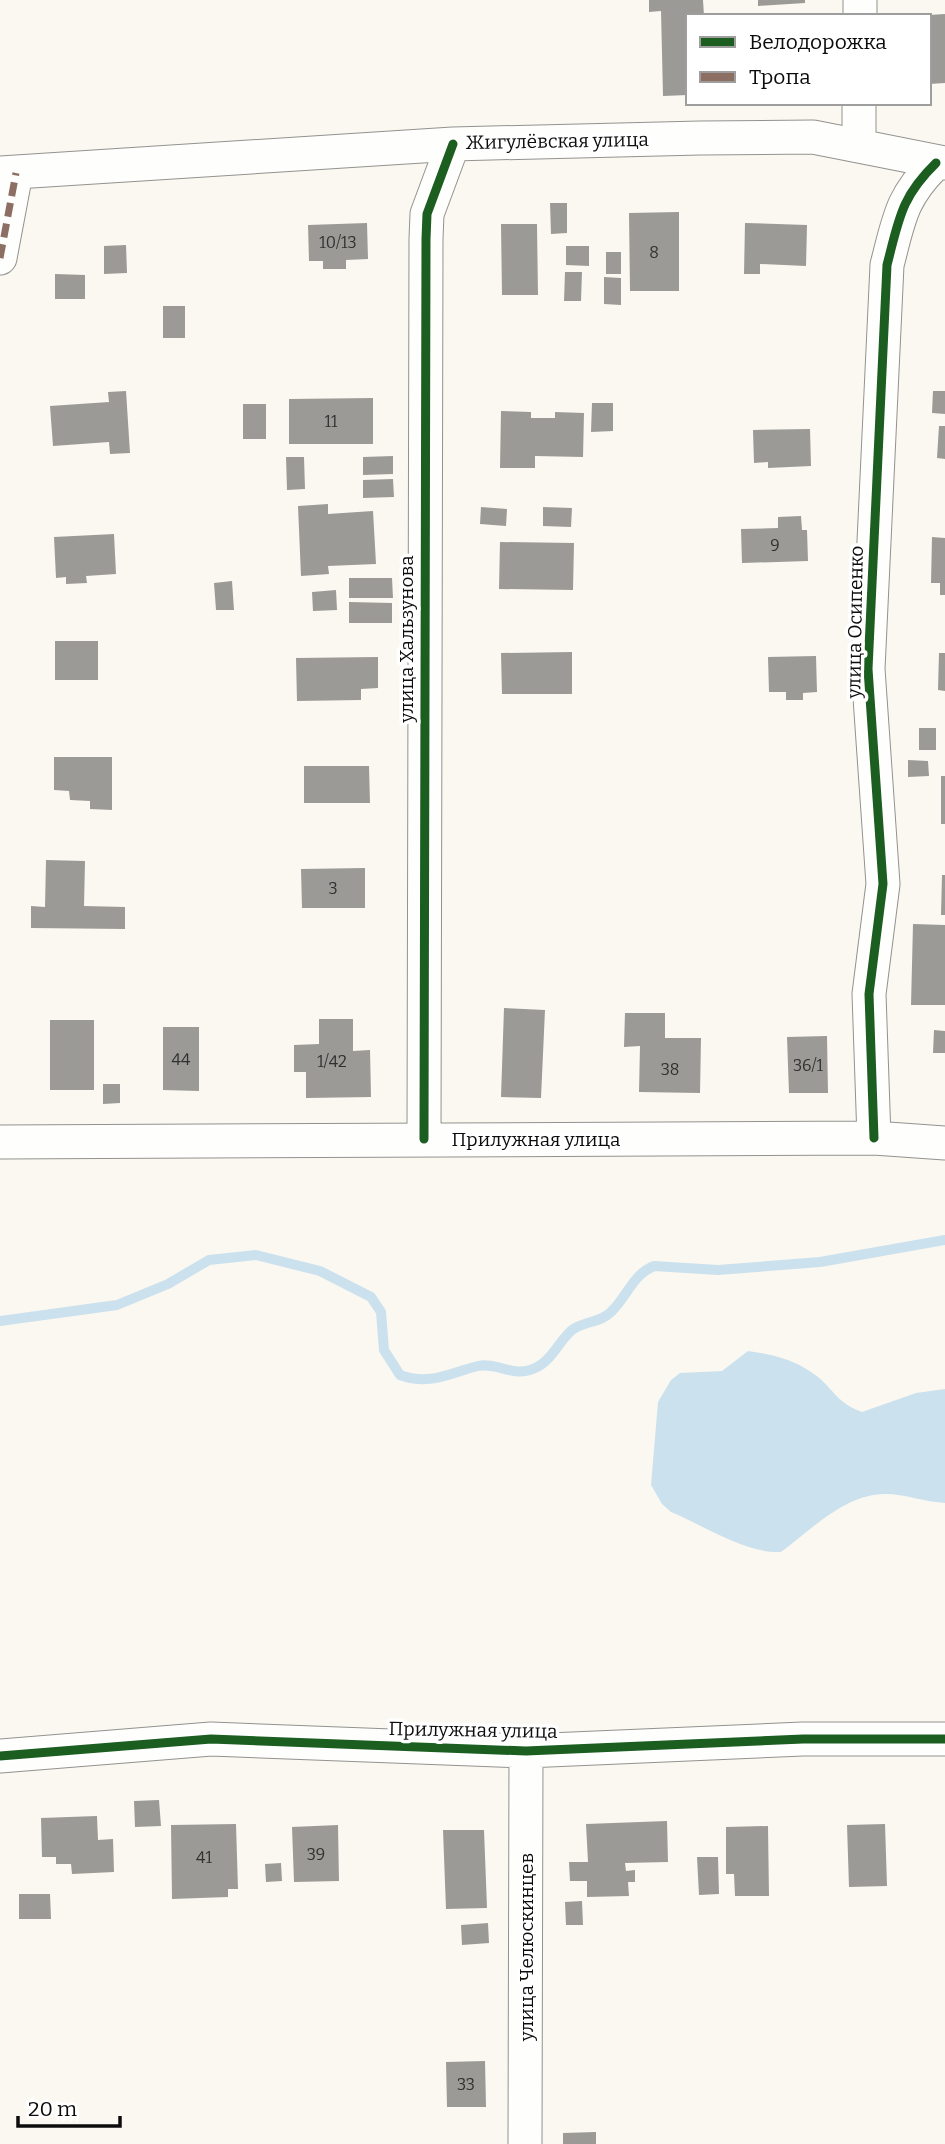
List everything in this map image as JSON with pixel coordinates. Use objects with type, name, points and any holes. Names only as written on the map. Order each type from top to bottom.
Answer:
[{"type":"street","points":[[859,105],[859,145]]},
{"type":"street","name":"Жигулёвская улица","points":[[8,173],[453,144],[813,137],[941,163]]},
{"type":"street","name":"улица Хальзунова","points":[[424,1139],[426,239],[427,214],[453,144]]},
{"type":"street","name":"улица Осипенко","points":[[874,1138],[869,994],[883,884],[868,668],[887,265],[899,217],[913,185],[941,163]]},
{"type":"street","points":[[0,258],[8,173]]},
{"type":"street","name":"Прилужная улица","points":[[0,1143],[874,1138],[945,1143]]},
{"type":"street","name":"Прилужная улица","points":[[0,1756],[211,1739],[526,1751],[803,1739],[945,1739]]},
{"type":"street","name":"улица Челюскинцев","points":[[525,2144],[526,1751]]},
{"type":"water","points":[[748,1351],[781,1358],[804,1367],[845,1404],[862,1412],[916,1393],[945,1389],[945,1503],[892,1494],[856,1500],[829,1515],[781,1552],[754,1549],[740,1544],[671,1512],[662,1504],[651,1485],[658,1402],[671,1380],[680,1373],[722,1371]]},
{"type":"building","points":[[649,0],[703,0],[704,14],[686,14],[686,95],[663,96],[661,11],[649,12]]},
{"type":"building","points":[[758,0],[805,0],[805,3],[758,6]]},
{"type":"building","points":[[945,14],[945,83],[931,84],[931,15]]},
{"type":"building","points":[[550,203],[567,203],[567,233],[551,234]]},
{"type":"building","points":[[679,212],[679,291],[630,291],[629,213]]},
{"type":"building","points":[[367,223],[368,259],[346,260],[346,269],[323,269],[323,261],[309,261],[308,225]]},
{"type":"building","points":[[745,223],[807,225],[806,266],[760,264],[760,274],[744,274]]},
{"type":"building","points":[[501,224],[537,224],[538,295],[502,295]]},
{"type":"building","points":[[126,245],[127,273],[104,274],[104,246]]},
{"type":"building","points":[[566,246],[589,246],[589,266],[566,265]]},
{"type":"building","points":[[606,252],[621,252],[621,274],[606,274]]},
{"type":"building","points":[[565,272],[582,272],[581,301],[564,301]]},
{"type":"building","points":[[55,274],[85,275],[85,299],[55,299]]},
{"type":"building","points":[[604,277],[621,278],[621,305],[604,304]]},
{"type":"building","points":[[163,306],[185,306],[185,338],[163,338]]},
{"type":"building","points":[[126,391],[130,453],[110,454],[109,442],[53,446],[50,406],[109,402],[108,392]]},
{"type":"building","points":[[933,391],[945,391],[945,414],[932,413]]},
{"type":"building","points":[[373,398],[373,444],[289,444],[289,399]]},
{"type":"building","points":[[592,403],[613,403],[613,431],[591,432]]},
{"type":"building","points":[[243,404],[266,404],[266,439],[243,439]]},
{"type":"building","points":[[501,411],[531,412],[531,418],[555,418],[555,412],[584,413],[583,457],[535,456],[535,468],[500,468]]},
{"type":"building","points":[[939,426],[945,426],[945,459],[937,458]]},
{"type":"building","points":[[810,429],[811,466],[768,468],[768,462],[754,463],[753,430]]},
{"type":"building","points":[[393,456],[393,474],[363,475],[363,457]]},
{"type":"building","points":[[286,457],[304,457],[305,489],[287,490]]},
{"type":"building","points":[[393,479],[394,497],[363,498],[363,480]]},
{"type":"building","points":[[328,504],[328,514],[373,511],[376,564],[328,566],[329,574],[301,576],[298,506]]},
{"type":"building","points":[[481,507],[507,509],[506,526],[480,524]]},
{"type":"building","points":[[543,507],[572,508],[571,527],[543,526]]},
{"type":"building","points":[[801,516],[802,530],[807,530],[808,561],[742,563],[741,529],[778,528],[778,517]]},
{"type":"building","points":[[114,534],[116,574],[86,576],[87,583],[66,584],[66,577],[56,578],[54,537]]},
{"type":"building","points":[[932,537],[945,538],[945,595],[940,595],[940,583],[931,583]]},
{"type":"building","points":[[500,542],[574,543],[573,590],[499,589]]},
{"type":"building","points":[[349,578],[392,578],[393,598],[349,598]]},
{"type":"building","points":[[232,581],[234,610],[216,610],[214,583]]},
{"type":"building","points":[[336,590],[337,610],[313,611],[312,592]]},
{"type":"building","points":[[349,602],[392,603],[392,623],[349,623]]},
{"type":"building","points":[[55,641],[98,641],[98,680],[55,680]]},
{"type":"building","points":[[572,652],[572,694],[502,694],[501,653]]},
{"type":"building","points":[[939,653],[945,653],[945,691],[938,690]]},
{"type":"building","points":[[816,656],[817,692],[803,693],[803,700],[786,700],[786,692],[769,692],[768,657]]},
{"type":"building","points":[[378,657],[378,688],[361,689],[361,700],[297,701],[296,658]]},
{"type":"building","points":[[919,728],[936,728],[936,750],[919,750]]},
{"type":"building","points":[[54,757],[112,757],[112,810],[90,809],[90,801],[70,800],[69,791],[54,790]]},
{"type":"building","points":[[908,760],[928,761],[929,776],[908,777]]},
{"type":"building","points":[[304,766],[369,766],[370,803],[304,803]]},
{"type":"building","points":[[941,776],[945,776],[945,824],[941,824]]},
{"type":"building","points":[[46,860],[85,861],[84,906],[125,907],[125,929],[31,928],[31,906],[45,907]]},
{"type":"building","points":[[365,868],[365,908],[302,908],[301,869]]},
{"type":"building","points":[[942,875],[945,875],[945,915],[941,915]]},
{"type":"building","points":[[913,924],[945,925],[945,1005],[911,1005]]},
{"type":"building","points":[[504,1008],[545,1010],[541,1098],[501,1097]]},
{"type":"building","points":[[625,1013],[665,1013],[665,1038],[701,1038],[700,1093],[639,1092],[640,1046],[624,1047]]},
{"type":"building","points":[[319,1019],[353,1019],[353,1051],[370,1050],[371,1097],[306,1098],[306,1072],[294,1072],[294,1045],[319,1044]]},
{"type":"building","points":[[50,1020],[94,1020],[94,1090],[50,1090]]},
{"type":"building","points":[[163,1027],[199,1027],[199,1091],[163,1090]]},
{"type":"building","points":[[934,1030],[945,1031],[945,1053],[933,1053]]},
{"type":"building","points":[[827,1036],[828,1093],[789,1093],[787,1037]]},
{"type":"building","points":[[103,1084],[120,1084],[120,1103],[103,1104]]},
{"type":"building","points":[[159,1800],[161,1826],[135,1827],[134,1801]]},
{"type":"building","points":[[97,1816],[98,1840],[113,1839],[114,1872],[72,1874],[71,1864],[56,1864],[56,1857],[42,1857],[41,1818]]},
{"type":"building","points":[[667,1821],[668,1862],[625,1863],[626,1871],[635,1870],[635,1882],[628,1882],[629,1896],[587,1897],[587,1881],[570,1881],[569,1862],[588,1862],[586,1824]]},
{"type":"building","points":[[236,1824],[238,1889],[228,1889],[228,1897],[172,1899],[171,1825]]},
{"type":"building","points":[[885,1824],[887,1886],[849,1887],[847,1825]]},
{"type":"building","points":[[338,1825],[339,1881],[294,1882],[292,1827]]},
{"type":"building","points":[[768,1826],[769,1896],[735,1896],[734,1874],[726,1874],[726,1827]]},
{"type":"building","points":[[443,1830],[484,1830],[487,1908],[446,1909]]},
{"type":"building","points":[[697,1857],[718,1857],[719,1894],[699,1895]]},
{"type":"building","points":[[281,1863],[282,1881],[266,1882],[265,1864]]},
{"type":"building","points":[[19,1894],[50,1894],[51,1919],[19,1919]]},
{"type":"building","points":[[582,1901],[583,1925],[566,1925],[565,1902]]},
{"type":"building","points":[[488,1923],[489,1943],[462,1945],[461,1925]]},
{"type":"building","points":[[485,2061],[486,2107],[447,2107],[446,2062]]},
{"type":"building","points":[[596,2132],[596,2144],[563,2144],[563,2133]]},
{"type":"waterway","points":[[0,1321],[117,1305],[168,1284],[209,1260],[256,1255],[320,1271],[371,1297],[381,1312],[384,1350],[400,1375],[430,1379],[485,1365],[516,1371],[537,1367],[549,1358],[572,1330],[607,1316],[640,1275],[654,1266],[718,1270],[820,1262],[945,1240]]},
{"type":"marked path","points":[[0,258],[16,173]]},
{"type":"cycle path","points":[[424,1139],[426,239],[427,214],[453,144]]},
{"type":"cycle path","points":[[874,1138],[869,994],[883,884],[868,669],[887,265],[908,198],[936,163]]},
{"type":"cycle path","points":[[0,1756],[211,1739],[526,1751],[803,1739],[945,1739]]}]
